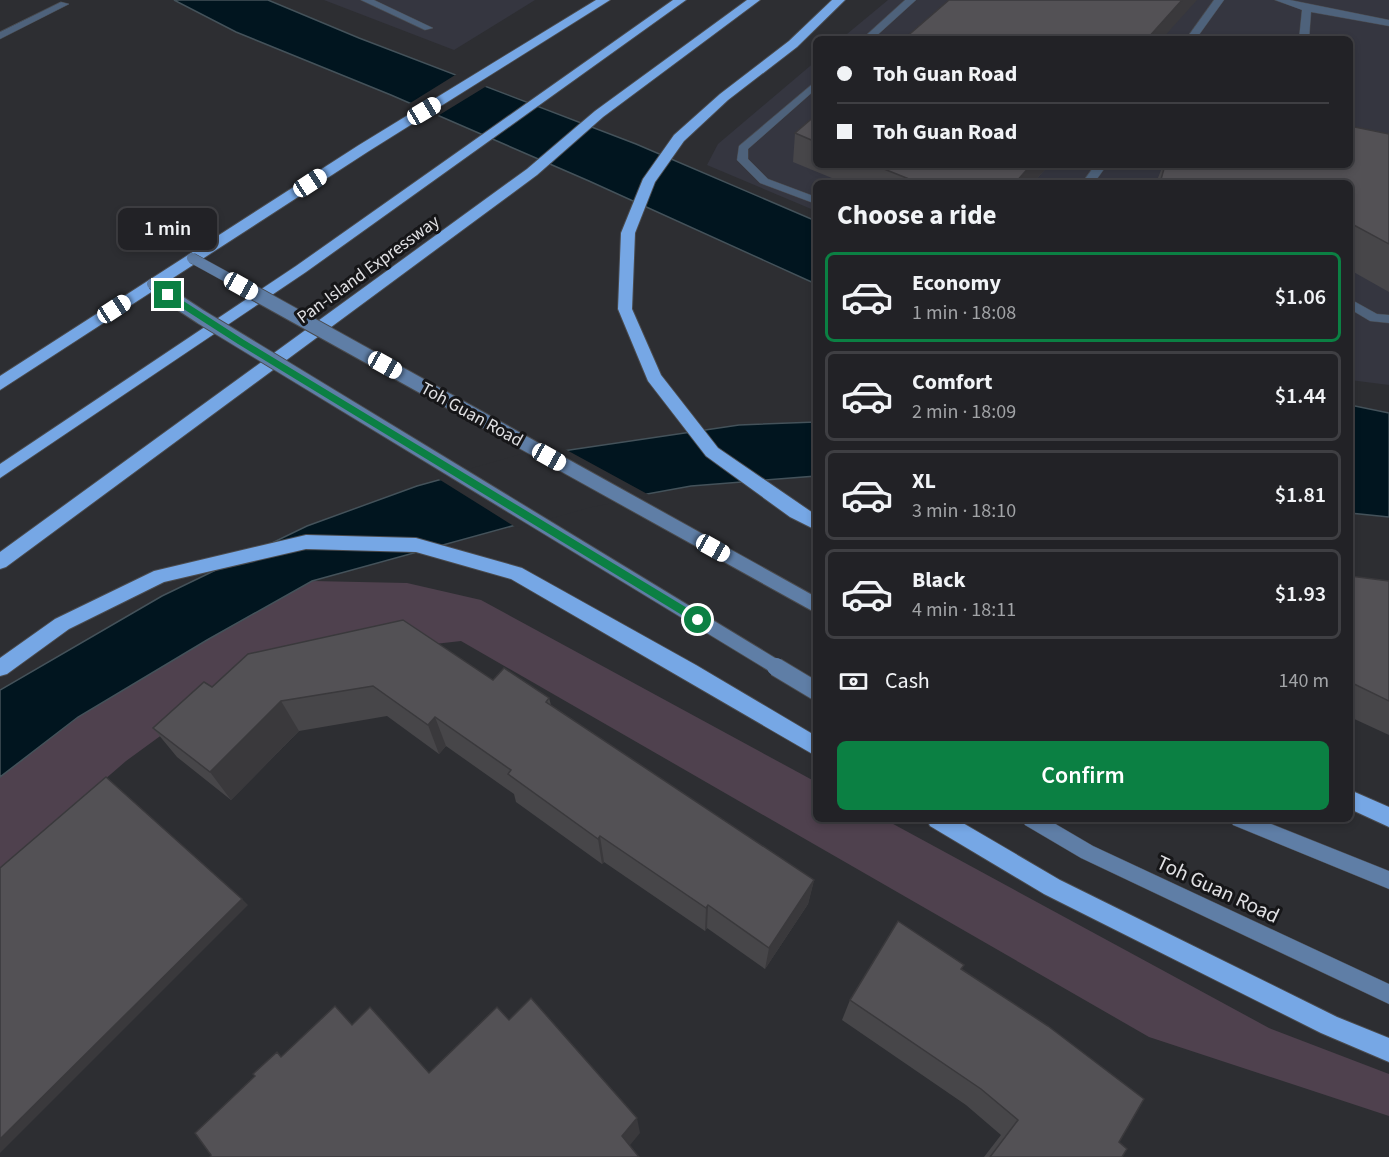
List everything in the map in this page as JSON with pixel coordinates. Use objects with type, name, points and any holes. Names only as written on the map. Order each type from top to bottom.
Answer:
[{"type":"highway","points":[[0,384],[364,148],[604,0]]},
{"type":"highway","points":[[0,472],[301,269],[680,0]]},
{"type":"highway","name":"Pan-Island Expressway","points":[[0,562],[532,172],[599,114],[754,0]]},
{"type":"highway","points":[[813,521],[796,512],[712,452],[654,377],[625,309],[628,233],[648,182],[679,138],[724,97],[793,44],[839,0]]},
{"type":"highway","points":[[0,668],[62,624],[160,576],[306,542],[416,545],[516,573],[813,745]]},
{"type":"highway","points":[[1353,800],[1389,817]]},
{"type":"highway","points":[[942,822],[1052,888],[1329,1025],[1389,1050]]},
{"type":"main road","name":"Toh Guan Road","points":[[192,258],[813,603]]},
{"type":"main road","points":[[152,284],[201,317],[401,440],[813,689]]},
{"type":"main road","name":"Toh Guan Road","points":[[1036,822],[1087,852],[1389,994]]},
{"type":"main road","points":[[1246,822],[1389,880]]},
{"type":"lane","points":[[366,0],[428,28]]},
{"type":"lane","points":[[870,36],[911,0]]},
{"type":"lane","points":[[1193,36],[1219,0]]},
{"type":"lane","points":[[1280,0],[1307,8],[1389,23]]},
{"type":"lane","points":[[0,36],[64,4]]},
{"type":"lane","points":[[1304,36],[1307,8]]},
{"type":"lane","points":[[813,87],[743,148],[742,160],[764,181],[813,200]]},
{"type":"lane","points":[[1353,305],[1374,318],[1389,319]]},
{"type":"shaded area","points":[[324,0],[535,0],[454,50]]},
{"type":"shaded area","points":[[888,0],[1389,0],[1389,385],[1353,380],[1353,180],[813,180],[813,210],[707,165],[718,144],[813,64],[813,168],[1353,168],[1353,36],[845,36]]},
{"type":"shaded area","points":[[312,581],[407,583],[481,600],[813,780],[813,822],[890,822],[1269,1028],[1389,1074],[1389,1116],[1149,1037],[461,641],[259,664],[126,761],[0,870],[0,777],[78,717]]},
{"type":"water","points":[[174,0],[268,0],[359,38],[636,144],[813,220],[813,283],[589,181],[391,95],[236,32]]},
{"type":"water","points":[[1353,406],[1389,413],[1389,517],[1353,513]]},
{"type":"water","points":[[813,422],[813,476],[691,486],[592,504],[312,581],[78,717],[0,777],[0,690],[162,596],[307,526],[417,486],[522,457],[739,425]]},
{"type":"pier","points":[[460,72],[490,84],[436,117],[407,105]]},
{"type":"pier","points":[[563,448],[651,496],[592,507],[517,528],[437,478],[521,454]]},
{"type":"building","points":[[949,0],[1182,0],[1150,36],[907,36]]},
{"type":"building","points":[[813,118],[813,141],[795,133]]},
{"type":"building","points":[[1353,127],[1389,134],[1389,244],[1353,225],[1353,180],[1161,180],[1164,168],[1353,168]]},
{"type":"building","points":[[882,168],[1028,168],[1018,180],[912,180]]},
{"type":"building","points":[[1353,576],[1389,581],[1389,701],[1353,683]]},
{"type":"building","points":[[403,620],[493,680],[504,668],[549,698],[546,702],[814,880],[769,948],[708,905],[706,908],[600,836],[598,839],[508,774],[511,770],[435,717],[428,725],[373,686],[281,701],[210,772],[153,728],[204,682],[212,687],[248,654]]},
{"type":"building","points":[[106,777],[242,899],[0,1139],[0,868]]},
{"type":"building","points":[[898,921],[964,965],[961,969],[1048,1026],[1144,1099],[1119,1142],[1127,1149],[1122,1157],[990,1157],[1018,1120],[981,1089],[850,1000]]},
{"type":"building","points":[[531,998],[637,1118],[622,1136],[639,1157],[210,1157],[211,1155],[195,1133],[277,1052],[281,1057],[335,1006],[352,1025],[370,1007],[429,1073],[497,1007],[509,1020]]},
{"type":"route","points":[[168,295],[241,342],[698,620]]}]
